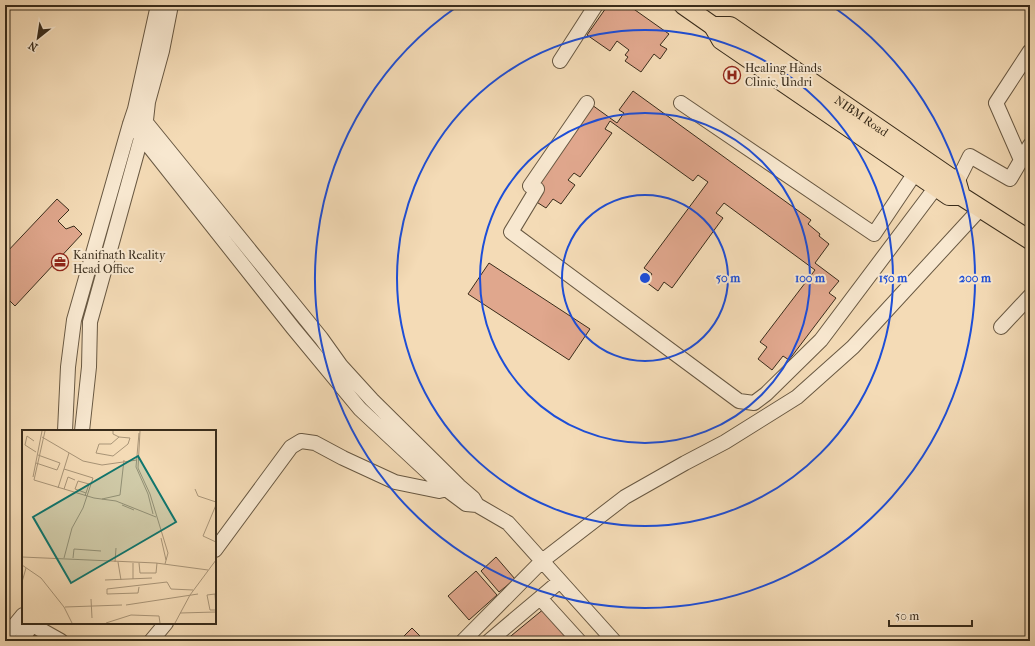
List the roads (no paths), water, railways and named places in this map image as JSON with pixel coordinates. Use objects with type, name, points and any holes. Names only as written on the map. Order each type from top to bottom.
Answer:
[{"type":"main road","points":[[683,5],[713,26],[721,40],[949,196],[959,189]]},
{"type":"main road","name":"NIBM Road","points":[[713,26],[730,26],[959,189],[980,209],[1030,240]]},
{"type":"street","points":[[66,430],[68,367],[74,320],[135,109],[158,5]]},
{"type":"street","points":[[82,430],[89,367],[90,322],[146,120],[148,102],[162,51],[171,5]]},
{"type":"street","points":[[560,61],[596,5]]},
{"type":"street","points":[[1021,160],[996,103],[1030,51]]},
{"type":"street","points":[[587,103],[530,186],[536,189],[511,232],[738,401],[754,404],[822,340],[936,187]]},
{"type":"street","points":[[681,103],[874,234],[915,173]]},
{"type":"street","points":[[135,109],[146,120],[321,338],[341,366],[453,488]]},
{"type":"street","points":[[130,124],[293,328],[360,408],[453,488],[473,498],[477,505],[508,524],[614,641]]},
{"type":"street","points":[[959,189],[970,156],[1010,179],[1030,145]]},
{"type":"street","points":[[463,641],[542,561],[625,497],[685,462],[725,442],[797,396],[853,347],[980,209]]},
{"type":"street","points":[[1001,327],[1030,296]]},
{"type":"street","points":[[216,549],[291,447],[302,441],[315,443],[343,458],[395,482],[439,491],[453,488]]},
{"type":"street","points":[[489,641],[560,581]]},
{"type":"street","points":[[540,598],[579,641]]},
{"type":"street","points":[[5,638],[22,624]]},
{"type":"street","points":[[20,641],[26,624]]},
{"type":"street","points":[[33,624],[61,641]]},
{"type":"street","points":[[151,641],[165,624]]},
{"type":"place","name":"Healing Hands Clinic, Undri","points":[[732,75]]},
{"type":"place","name":"Kanifnath Reality Head Office","points":[[60,262]]}]
